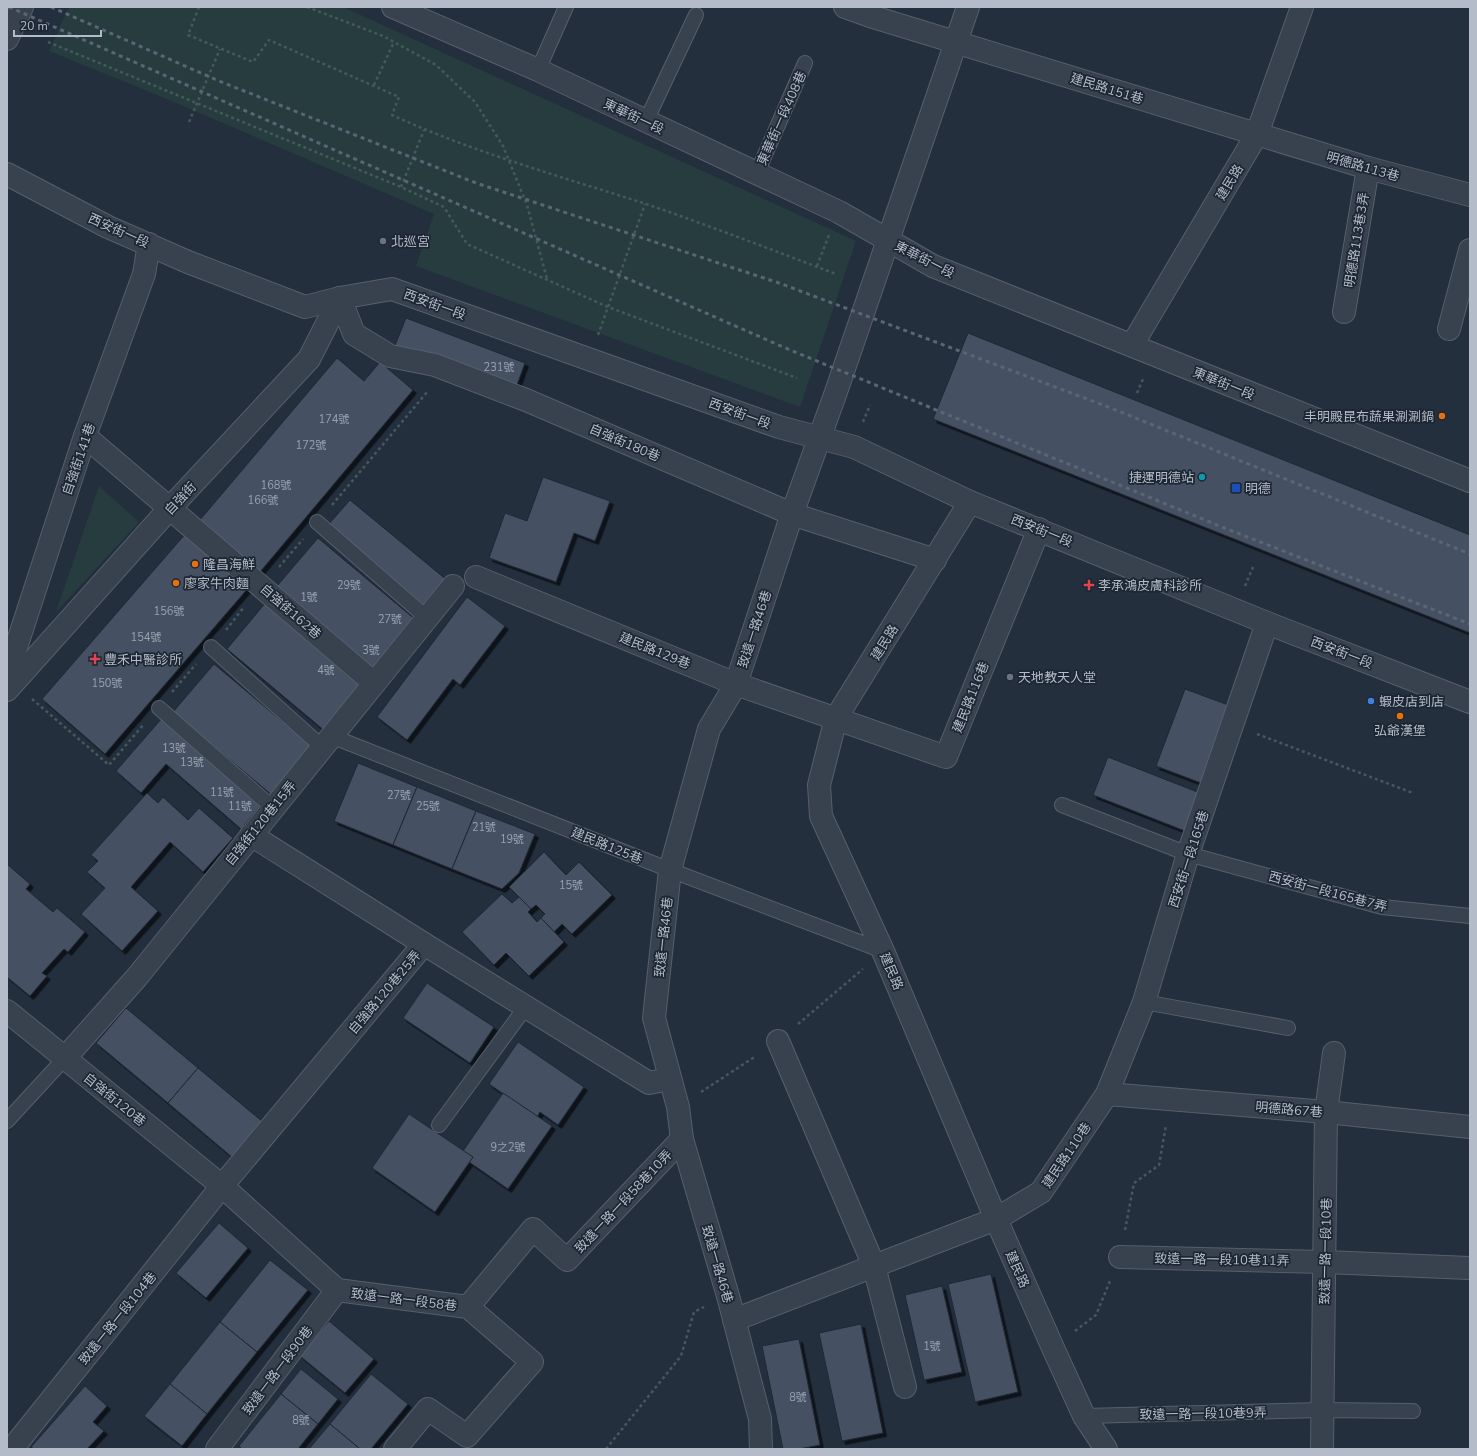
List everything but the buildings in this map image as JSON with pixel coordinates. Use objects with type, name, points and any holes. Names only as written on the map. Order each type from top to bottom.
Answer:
[{"type":"street","points":[[7,39],[22,7]]},
{"type":"street","name":"東華街一段","points":[[393,7],[538,70],[839,212],[933,266],[1470,481]]},
{"type":"street","name":"建民路151巷","points":[[845,7],[1257,134]]},
{"type":"street","name":"致遠一路46巷","points":[[761,1449],[760,1419],[728,1296],[682,1139],[678,1107],[654,1018],[670,870],[709,729],[736,684],[792,514],[836,392],[968,7]]},
{"type":"street","name":"建民路","points":[[1132,345],[1257,134],[1302,7]]},
{"type":"street","name":"明德路113巷","points":[[1257,134],[1368,168],[1470,195]]},
{"type":"street","name":"明德路113巷3弄","points":[[1344,312],[1368,168]]},
{"type":"street","name":"西安街一段","points":[[7,174],[91,219],[188,262],[305,307],[340,298],[392,289],[779,427],[854,447],[970,502],[1039,528],[1268,623],[1470,702]]},
{"type":"street","name":"自強街141巷","points":[[7,676],[86,436],[144,274],[149,244]]},
{"type":"street","points":[[1450,329],[1470,250]]},
{"type":"street","name":"自強街","points":[[7,690],[170,508],[309,359],[340,298]]},
{"type":"street","name":"自強街180巷","points":[[340,298],[354,334],[390,356],[435,364],[526,400],[792,514],[935,560]]},
{"type":"street","name":"自強街162巷","points":[[86,436],[374,683]]},
{"type":"street","name":"建民路","points":[[970,502],[836,718],[819,785],[821,816],[883,951],[996,1219],[1084,1416],[1106,1449]]},
{"type":"street","name":"建民路116巷","points":[[836,718],[946,757],[1039,528]]},
{"type":"street","name":"建民路129巷","points":[[476,576],[736,684],[836,718]]},
{"type":"street","name":"自強街120巷15弄","points":[[65,1058],[137,976],[453,586]]},
{"type":"street","name":"西安街一段165巷","points":[[1107,1094],[1144,1002],[1188,854],[1268,623]]},
{"type":"street","points":[[251,835],[424,944]]},
{"type":"street","name":"自強路120巷25弄","points":[[222,1186],[424,944],[649,1084],[670,1079]]},
{"type":"street","name":"自強街120巷","points":[[7,1011],[222,1186]]},
{"type":"street","points":[[778,1041],[874,1266],[905,1387]]},
{"type":"street","name":"致遠一路一段10巷","points":[[1322,1449],[1326,1112],[1334,1053]]},
{"type":"street","name":"建民路110巷","points":[[734,1320],[996,1219],[1041,1192],[1107,1094]]},
{"type":"street","name":"明德路67巷","points":[[1107,1094],[1326,1112],[1470,1126]]},
{"type":"street","name":"致遠一路一段58巷10弄","points":[[468,1307],[533,1229],[567,1260],[682,1139]]},
{"type":"street","name":"致遠一路一段58巷","points":[[222,1186],[337,1290],[468,1307],[532,1362],[467,1436],[428,1409],[395,1449]]},
{"type":"street","name":"致遠一路一段104巷","points":[[12,1449],[222,1186]]},
{"type":"street","name":"致遠一路一段10巷11弄","points":[[1120,1257],[1325,1262],[1469,1268]]},
{"type":"street","name":"致遠一路一段90巷","points":[[217,1449],[337,1290]]},
{"type":"lane","points":[[538,70],[566,7]]},
{"type":"lane","points":[[646,121],[696,15]]},
{"type":"lane","name":"東華街一段408巷","points":[[757,174],[805,63]]},
{"type":"lane","points":[[317,522],[427,618]]},
{"type":"lane","points":[[210,647],[327,741]]},
{"type":"lane","points":[[158,708],[273,808]]},
{"type":"lane","name":"建民路125巷","points":[[327,741],[883,951]]},
{"type":"lane","name":"西安街一段165巷7弄","points":[[1062,805],[1188,854],[1382,907],[1470,916]]},
{"type":"lane","points":[[1144,1002],[1288,1028]]},
{"type":"lane","points":[[439,1125],[525,1008]]},
{"type":"lane","points":[[7,1121],[65,1058]]},
{"type":"lane","name":"致遠一路一段10巷9弄","points":[[1084,1416],[1323,1410],[1413,1411]]},
{"type":"path","points":[[199,7],[188,35],[220,49],[253,62],[269,40],[399,97],[392,115],[424,130],[508,160],[644,204],[836,274]]},
{"type":"path","points":[[307,7],[394,42],[436,65],[476,102],[503,146],[527,205],[547,280]]},
{"type":"path","points":[[48,42],[444,206],[467,244],[608,307],[796,378]]},
{"type":"path","points":[[374,85],[394,42]]},
{"type":"path","points":[[189,122],[220,49]]},
{"type":"path","points":[[401,187],[424,130]]},
{"type":"path","points":[[590,359],[644,204]]},
{"type":"path","points":[[817,266],[831,228]]},
{"type":"path","points":[[862,425],[870,405]]},
{"type":"path","points":[[1232,725],[1413,794]]},
{"type":"path","points":[[606,1449],[681,1356],[694,1312],[728,1296]]},
{"type":"green space","points":[[69,7],[343,7],[856,241],[800,407],[416,266],[434,214],[167,99],[49,51]]},
{"type":"green space","points":[[99,486],[139,522],[56,612]]},
{"type":"railway","points":[[9,7],[790,350],[1222,527],[1470,624]]},
{"type":"railway","points":[[51,7],[219,81],[476,183],[779,283],[1111,408],[1470,554]]},
{"type":"place","name":"北巡宮","points":[[383,241]]},
{"type":"place","name":"丰明殿昆布蔬果涮涮鍋","points":[[1442,416]]},
{"type":"place","name":"捷運明德站","points":[[1202,477]]},
{"type":"place","name":"明德","points":[[1236,488]]},
{"type":"place","name":"隆昌海鮮","points":[[195,564]]},
{"type":"place","name":"廖家牛肉麵","points":[[176,583]]},
{"type":"place","name":"李承鴻皮膚科診所","points":[[1089,585]]},
{"type":"place","name":"豐禾中醫診所","points":[[95,659]]},
{"type":"place","name":"天地教天人堂","points":[[1010,677]]},
{"type":"place","name":"蝦皮店到店","points":[[1371,701]]},
{"type":"place","name":"弘爺漢堡","points":[[1400,716]]}]
